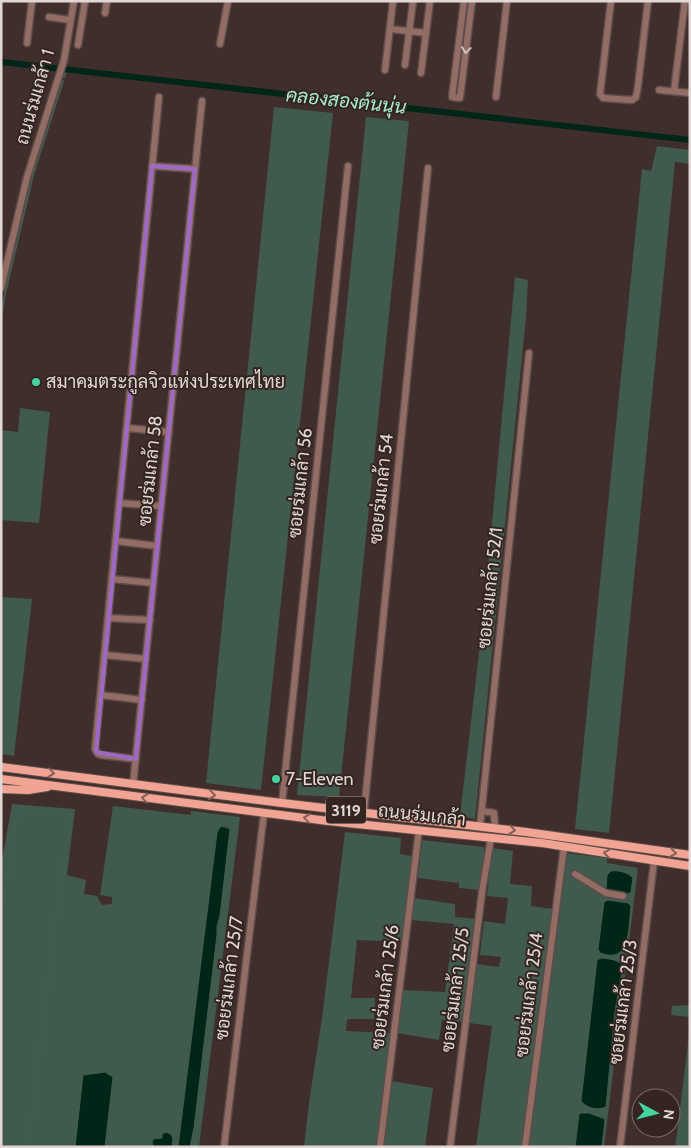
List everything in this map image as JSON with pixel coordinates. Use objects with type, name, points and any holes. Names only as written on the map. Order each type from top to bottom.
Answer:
[{"type":"main road","points":[[1,762],[13,769]]},
{"type":"main road","name":"ถนนร่มเกล้า","points":[[1,767],[282,804],[480,826],[690,855]]},
{"type":"main road","name":"ถนนร่มเกล้า","points":[[1,779],[264,813],[564,847],[690,866]]},
{"type":"main road","points":[[1,789],[28,790],[59,786]]},
{"type":"street","points":[[27,43],[32,1]]},
{"type":"street","name":"ถนนร่มเกล้า 1","points":[[1,288],[27,177],[64,60],[73,1]]},
{"type":"street","points":[[78,46],[84,1]]},
{"type":"street","points":[[105,13],[106,1]]},
{"type":"street","points":[[220,44],[228,1]]},
{"type":"street","points":[[385,70],[394,1]]},
{"type":"street","points":[[405,66],[413,1]]},
{"type":"street","points":[[421,73],[430,1]]},
{"type":"street","points":[[464,1],[452,98],[460,98],[472,1]]},
{"type":"street","points":[[496,97],[507,1]]},
{"type":"street","points":[[611,1],[600,94],[603,98],[632,100],[636,97],[638,86],[648,1]]},
{"type":"street","points":[[674,91],[685,1]]},
{"type":"street","points":[[49,18],[81,29]]},
{"type":"street","points":[[390,29],[426,33]]},
{"type":"street","points":[[659,90],[690,93]]},
{"type":"street","points":[[136,759],[101,755],[96,752],[158,97]]},
{"type":"street","name":"ซอยร่มเกล้า 58","points":[[133,785],[202,101]]},
{"type":"street","points":[[152,166],[195,169]]},
{"type":"street","name":"ซอยร่มเกล้า 56","points":[[282,804],[348,166]]},
{"type":"street","name":"ซอยร่มเกล้า 54","points":[[364,812],[428,168]]},
{"type":"street","name":"ซอยร่มเกล้า 52/1","points":[[480,826],[528,353]]},
{"type":"street","points":[[127,428],[169,432]]},
{"type":"street","points":[[120,503],[161,506]]},
{"type":"street","points":[[116,541],[157,546]]},
{"type":"street","points":[[112,579],[154,583]]},
{"type":"street","points":[[108,618],[150,620]]},
{"type":"street","points":[[105,655],[146,659]]},
{"type":"street","points":[[101,695],[142,700]]},
{"type":"street","points":[[482,811],[494,813],[494,828]]},
{"type":"street","name":"ซอยร่มเกล้า 25/7","points":[[224,1147],[264,813]]},
{"type":"street","name":"ซอยร่มเกล้า 25/6","points":[[380,1147],[419,830]]},
{"type":"street","name":"ซอยร่มเกล้า 25/5","points":[[450,1147],[482,892],[491,838]]},
{"type":"street","name":"ซอยร่มเกล้า 25/4","points":[[525,1147],[564,847]]},
{"type":"street","name":"ซอยร่มเกล้า 25/3","points":[[620,1147],[654,861]]},
{"type":"street","points":[[575,874],[606,894],[623,896]]},
{"type":"highlighted area","points":[[152,166],[195,169],[136,759],[96,752]]},
{"type":"shaded area","points":[[274,107],[333,113],[261,790],[206,783]]},
{"type":"shaded area","points":[[366,117],[409,121],[339,797],[297,795]]},
{"type":"shaded area","points":[[657,146],[690,150],[690,164],[675,162],[609,833],[575,829],[642,169],[651,171]]},
{"type":"shaded area","points":[[515,277],[528,280],[526,318],[475,819],[460,816],[483,619]]},
{"type":"shaded area","points":[[20,408],[50,412],[39,523],[1,520],[1,430],[18,432]]},
{"type":"shaded area","points":[[1,597],[32,599],[14,756],[1,754]]},
{"type":"shaded area","points":[[12,804],[75,809],[67,875],[86,880],[84,894],[97,896],[102,905],[112,904],[112,897],[100,895],[113,806],[191,815],[191,811],[240,817],[199,1147],[190,1147],[230,829],[222,826],[217,833],[178,1147],[172,1147],[173,1139],[162,1138],[153,1139],[154,1147],[105,1147],[113,1077],[83,1075],[75,1147],[1,1147],[1,866]]},
{"type":"shaded area","points":[[222,826],[230,829],[194,1128],[190,1147],[178,1147],[217,833]]},
{"type":"shaded area","points":[[345,832],[401,838],[400,854],[412,856],[402,942],[357,940],[351,998],[375,998],[374,1019],[348,1019],[346,1031],[391,1033],[385,1080],[433,1088],[425,1147],[304,1147]]},
{"type":"shaded area","points":[[422,840],[484,847],[485,852],[479,890],[459,888],[459,883],[418,878]]},
{"type":"shaded area","points":[[492,848],[513,851],[510,884],[532,886],[531,906],[553,909],[522,1147],[476,1147],[492,1026],[469,1023],[476,964],[499,967],[501,957],[480,955],[484,921],[505,924],[508,898],[487,896]]},
{"type":"shaded area","points":[[565,853],[607,858],[607,863],[638,868],[604,1147],[602,1147],[605,1119],[579,1114],[575,1147],[527,1147]],"holes":[[[597,960],[623,967],[615,1011],[606,1107],[589,1036]]]},
{"type":"shaded area","points":[[611,871],[623,872],[633,878],[631,892],[628,894],[606,890],[607,875]]},
{"type":"shaded area","points":[[413,898],[455,904],[455,917],[477,919],[464,1022],[442,1020],[439,1040],[397,1033],[403,990],[445,992],[454,924],[411,920]]},
{"type":"shaded area","points":[[608,900],[628,903],[631,906],[628,933],[623,949],[618,954],[610,955],[600,953],[598,949],[604,902]]},
{"type":"shaded area","points":[[601,958],[617,961],[623,967],[615,1011],[606,1107],[595,1109],[581,1101],[597,960]]},
{"type":"shaded area","points":[[690,1005],[690,1017],[671,1015],[672,1006]]},
{"type":"shaded area","points":[[690,1027],[690,1147],[675,1147],[676,1138],[681,1138],[681,1101]]},
{"type":"shaded area","points":[[105,1072],[113,1077],[105,1147],[75,1147],[83,1075]]},
{"type":"shaded area","points":[[589,1113],[605,1119],[602,1147],[575,1147],[579,1114]]},
{"type":"shaded area","points":[[166,1132],[171,1134],[173,1139],[172,1147],[154,1147],[153,1139],[162,1138],[162,1134]]},
{"type":"waterway","name":"คลองสองต้นนุ่น","points":[[1,62],[690,140]]},
{"type":"waterway","points":[[64,77],[66,70]]},
{"type":"waterway","points":[[1,321],[4,298],[33,175],[63,81]]},
{"type":"waterway","points":[[1,917],[17,810],[19,808],[70,814],[28,1147]]},
{"type":"place","name":"สมาคมตระกูลจิวแห่งประเทศไทย","points":[[36,382]]},
{"type":"place","name":"7-Eleven","points":[[276,779]]}]
